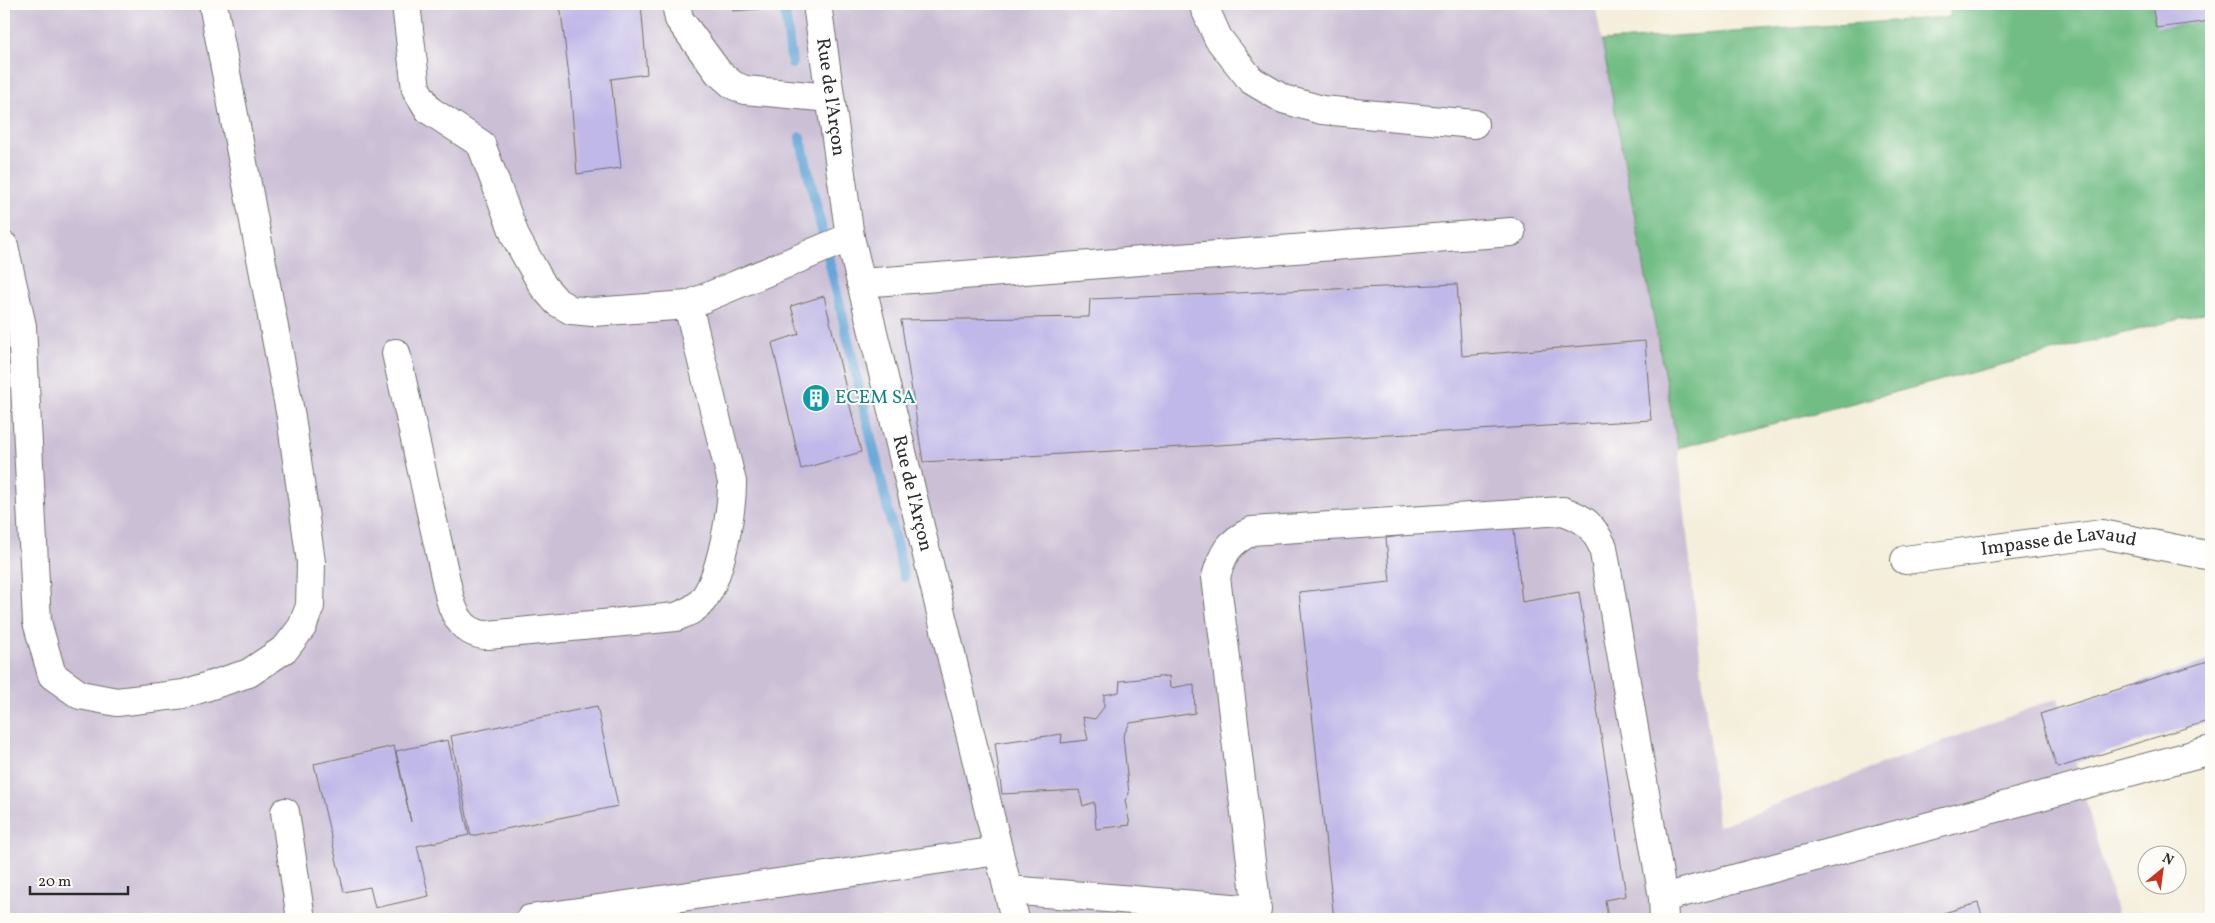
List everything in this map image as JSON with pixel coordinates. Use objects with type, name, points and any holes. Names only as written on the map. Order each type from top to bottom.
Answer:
[{"type":"street","points":[[4,246],[22,326],[37,622],[52,675],[80,695],[117,702],[184,694],[249,673],[286,648],[302,627],[310,606],[310,562],[291,417],[213,4]]},
{"type":"street","points":[[406,4],[416,89],[420,98],[429,110],[481,144],[516,238],[542,286],[557,302],[571,310],[592,312],[688,304],[850,237]]},
{"type":"street","points":[[676,4],[679,19],[718,72],[733,85],[745,90],[830,98]]},
{"type":"street","name":"Rue de l'Arçon","points":[[817,4],[850,237],[1015,919]]},
{"type":"street","points":[[1203,4],[1218,38],[1251,80],[1283,99],[1322,110],[1474,124]]},
{"type":"street","points":[[861,283],[1511,232]]},
{"type":"street","points":[[396,353],[450,599],[454,614],[466,628],[478,635],[488,635],[676,617],[690,611],[702,602],[716,575],[732,498],[732,482],[688,304]]},
{"type":"street","points":[[1008,890],[1260,915],[1216,577],[1221,559],[1228,548],[1236,539],[1252,531],[1563,510],[1581,517],[1594,528],[1603,547],[1663,908],[2211,750]]},
{"type":"street","name":"Impasse de Lavaud","points":[[1906,560],[2102,534],[2211,556]]},
{"type":"street","points":[[285,812],[301,919]]},
{"type":"street","points":[[530,919],[998,851]]},
{"type":"shaded area","points":[[4,4],[1595,4],[1678,448],[1718,826],[2058,698],[2118,919],[4,919]]},
{"type":"green space","points":[[1950,4],[2152,4],[2157,28],[2211,20],[2211,311],[1678,448],[1602,41],[1950,17]]},
{"type":"building","points":[[560,4],[641,4],[647,74],[611,79],[621,168],[577,174],[570,84]]},
{"type":"building","points":[[732,4],[770,4],[770,8],[733,11]]},
{"type":"building","points":[[2152,4],[2211,4],[2211,21],[2156,28]]},
{"type":"building","points":[[1457,284],[1462,356],[1645,341],[1651,420],[923,462],[901,320],[1089,317],[1090,299]]},
{"type":"building","name":"ECEM SA","points":[[824,296],[861,452],[801,469],[772,343],[799,334],[791,306]]},
{"type":"building","points":[[1513,521],[1522,602],[1579,592],[1626,896],[1605,900],[1608,919],[1334,919],[1299,592],[1390,582],[1386,538]]},
{"type":"building","points":[[2211,660],[2211,720],[2057,768],[2040,714]]},
{"type":"building","points":[[1169,676],[1170,688],[1194,684],[1195,713],[1130,723],[1123,736],[1129,794],[1125,800],[1130,825],[1096,829],[1094,802],[1083,806],[1079,790],[1002,794],[995,743],[1062,734],[1061,743],[1088,740],[1083,717],[1095,719],[1104,707],[1104,695],[1119,692],[1120,681]]},
{"type":"building","points":[[597,706],[618,806],[471,836],[451,736]]},
{"type":"building","points":[[448,740],[469,835],[417,846],[429,896],[375,908],[370,887],[344,892],[314,764],[394,746],[411,822],[396,751]]},
{"type":"building","points":[[1978,903],[1983,919],[1923,919]]},
{"type":"waterway","points":[[784,4],[792,64]]},
{"type":"waterway","points":[[800,137],[904,577]]},
{"type":"place","name":"ECEM SA","points":[[816,398]]}]
